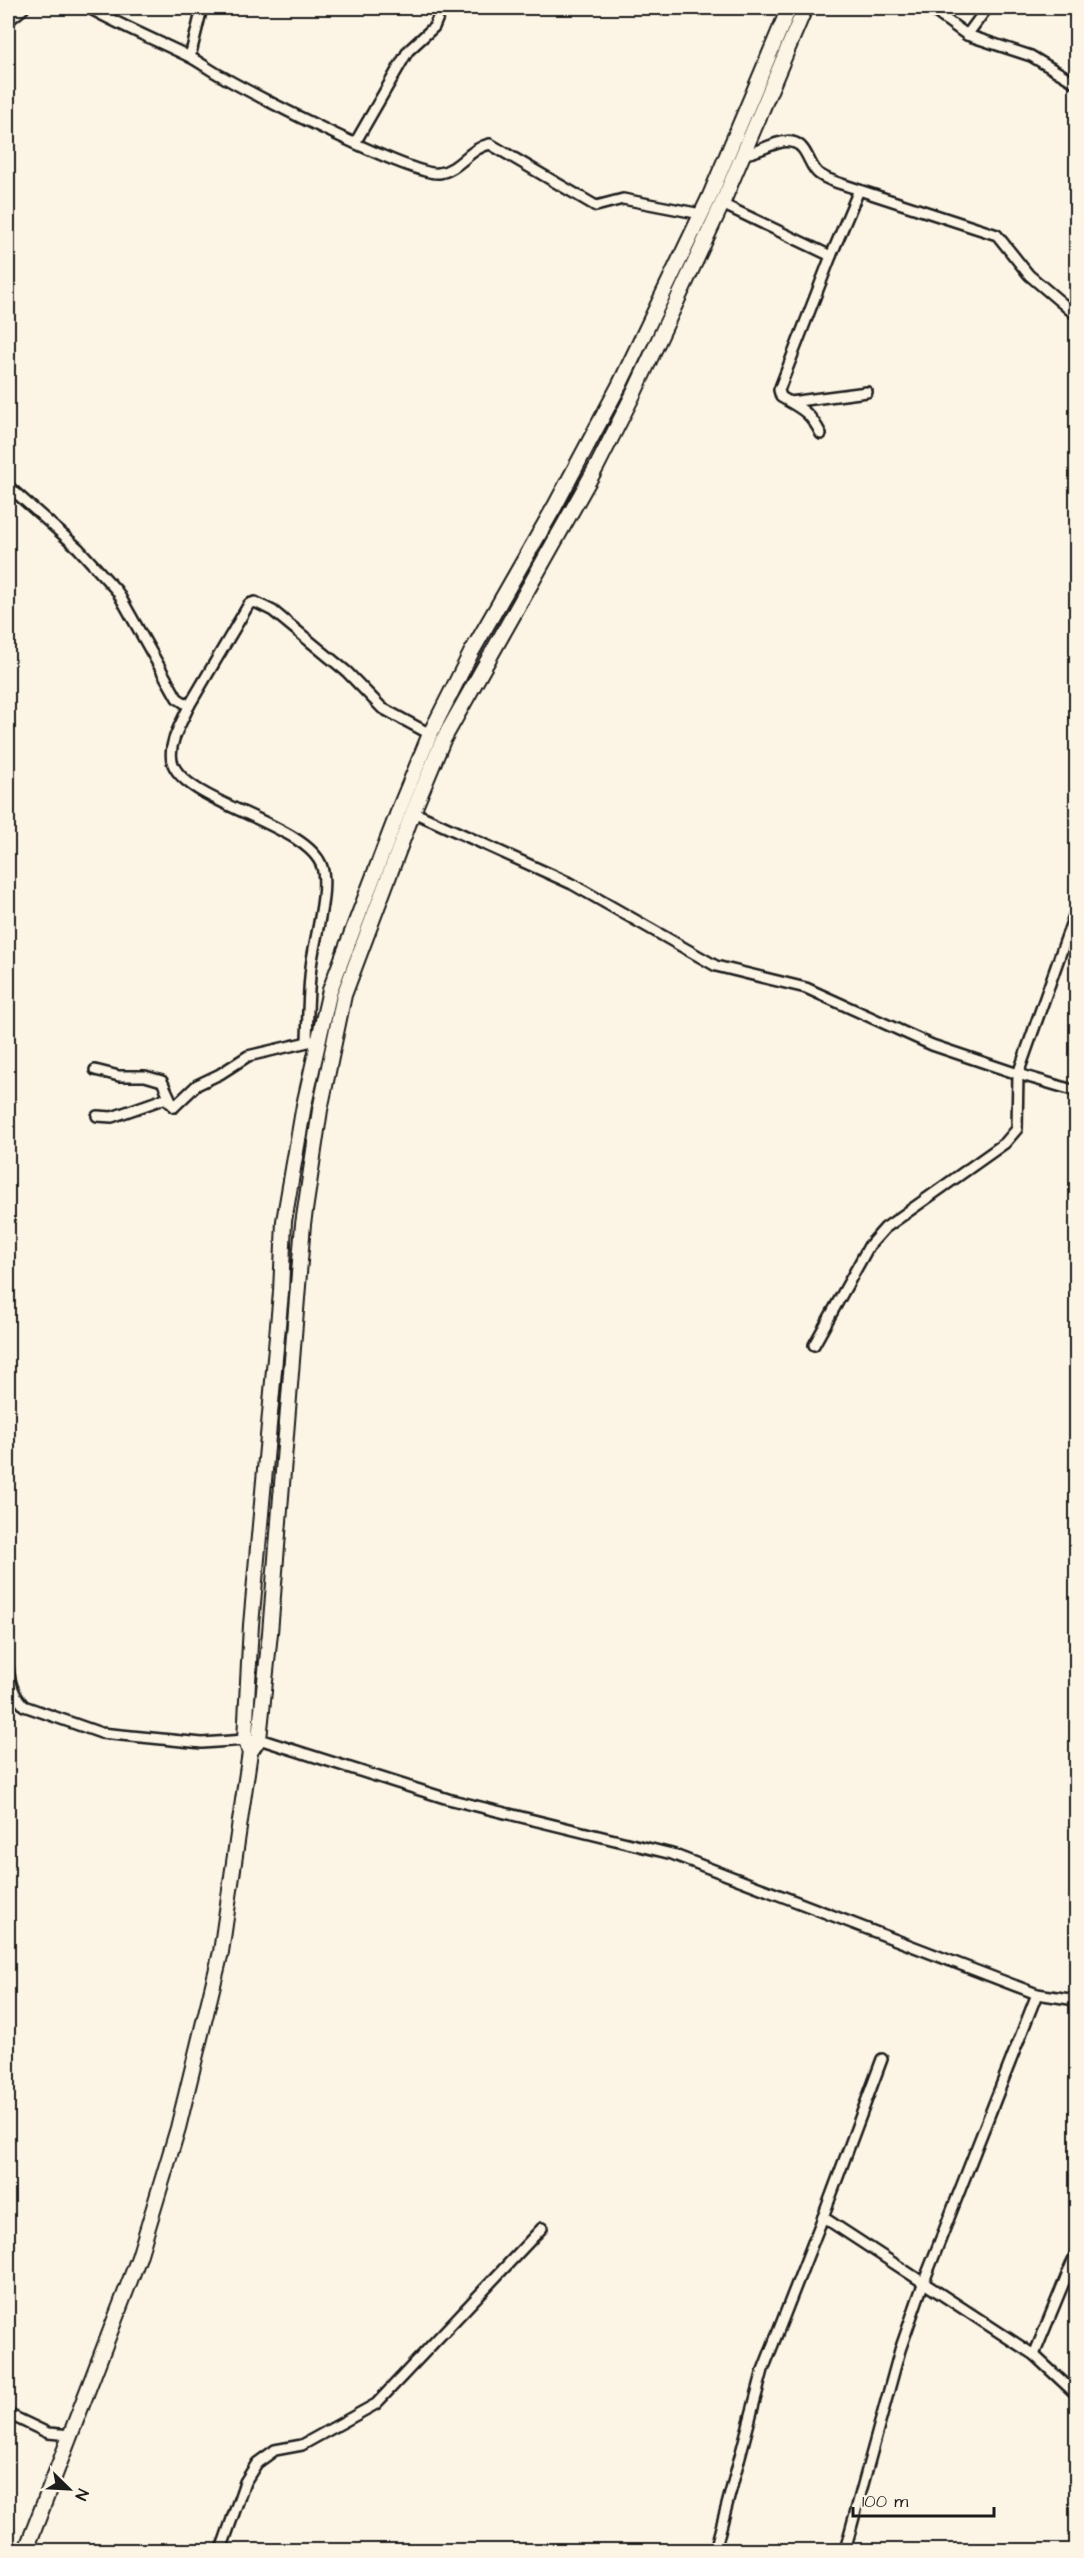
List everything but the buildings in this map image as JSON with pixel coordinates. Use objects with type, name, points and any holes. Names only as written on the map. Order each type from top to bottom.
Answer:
[{"type":"main road","points":[[251,1743],[251,1625],[281,1292],[284,1221],[312,1041],[400,807],[430,734],[471,653],[587,447],[701,214],[788,8]]},
{"type":"main road","points":[[26,2550],[139,2257],[178,2128],[220,1952],[271,1621],[303,1224],[320,1110],[344,995],[444,740],[597,466],[722,204],[805,8]]},
{"type":"street","points":[[8,21],[24,8]]},
{"type":"street","points":[[90,8],[127,29],[190,57],[223,77],[355,143],[420,171],[439,174],[452,169],[479,146],[490,144],[596,206],[622,199],[701,214]]},
{"type":"street","points":[[190,57],[202,8]]},
{"type":"street","points":[[355,143],[408,51],[434,27],[442,8]]},
{"type":"street","points":[[930,8],[967,35],[1030,56],[1077,83]]},
{"type":"street","points":[[967,35],[987,8]]},
{"type":"street","points":[[742,154],[752,154],[783,142],[795,142],[803,149],[813,169],[820,175],[997,235],[1029,275],[1077,315]]},
{"type":"street","points":[[821,434],[813,417],[781,397],[781,384],[859,190]]},
{"type":"street","points":[[722,204],[831,256]]},
{"type":"street","points":[[790,402],[867,392]]},
{"type":"street","points":[[8,486],[78,548],[117,591],[177,698],[189,705]]},
{"type":"street","points":[[174,1107],[197,1085],[220,1074],[248,1056],[312,1041],[311,969],[324,883],[321,867],[313,851],[296,839],[223,803],[186,781],[176,770],[172,760],[172,747],[176,732],[189,705],[249,604],[261,603],[273,611],[347,672],[382,708],[430,734]]},
{"type":"street","points":[[414,812],[572,884],[716,966],[806,988],[932,1045],[1077,1091]]},
{"type":"street","points":[[814,1345],[869,1246],[885,1228],[1005,1143],[1017,1129],[1018,1074],[1077,910]]},
{"type":"street","points":[[95,1070],[119,1076],[145,1076],[162,1081],[174,1107]]},
{"type":"street","points":[[97,1116],[112,1116],[166,1098],[174,1107]]},
{"type":"street","points":[[8,1668],[16,1698],[24,1706],[101,1732],[202,1743],[251,1743],[448,1799],[672,1854],[1037,1994],[1077,2000]]},
{"type":"street","points":[[845,2550],[875,2432],[900,2350],[923,2284],[1037,1994]]},
{"type":"street","points":[[716,2550],[763,2370],[824,2217],[882,2060]]},
{"type":"street","points":[[824,2217],[1034,2355],[1077,2394]]},
{"type":"street","points":[[220,2550],[245,2482],[257,2463],[275,2450],[302,2445],[376,2404],[542,2228]]},
{"type":"street","points":[[1034,2355],[1077,2253]]},
{"type":"street","points":[[8,2414],[48,2433],[72,2435]]}]
